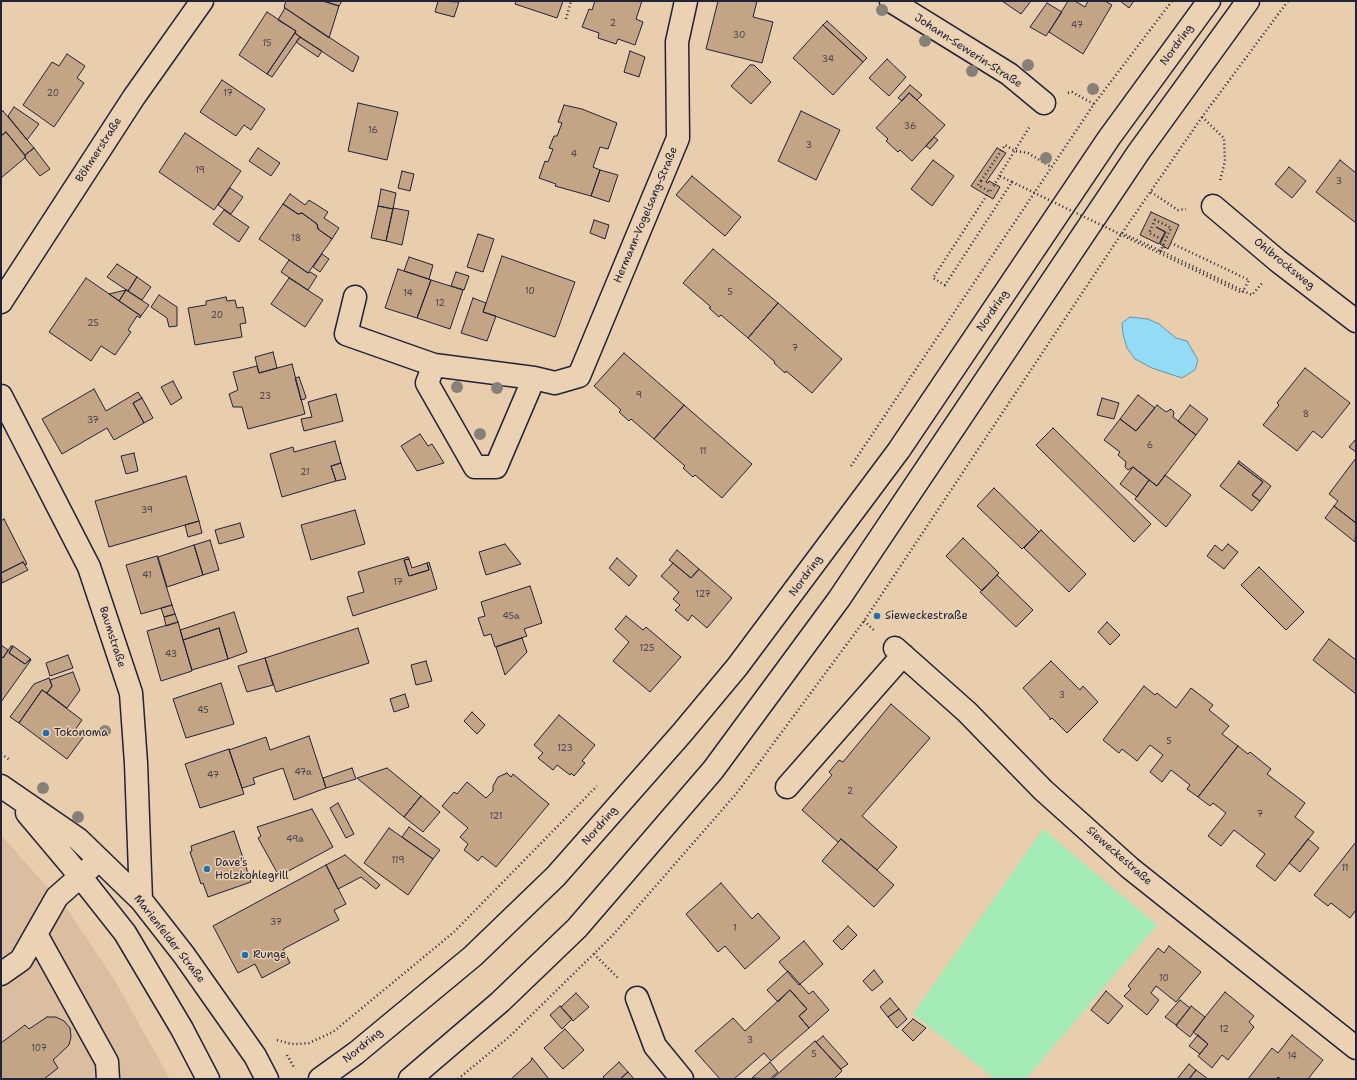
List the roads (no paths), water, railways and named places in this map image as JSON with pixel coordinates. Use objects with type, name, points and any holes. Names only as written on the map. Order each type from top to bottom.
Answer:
[{"type":"street","name":"Böhmerstraße","points":[[1,302],[134,97],[202,1]]},
{"type":"street","name":"Hermann-Vogelsang-Straße","points":[[355,297],[346,334],[434,365],[534,378],[555,383],[579,376],[678,138],[677,42],[686,1]]},
{"type":"street","name":"Johann-Sewerin-Straße","points":[[891,1],[1009,74],[1044,103]]},
{"type":"street","name":"Nordring","points":[[320,1079],[356,1053],[473,956],[556,876],[682,733],[737,667],[899,450],[1109,138],[1209,1]]},
{"type":"street","points":[[410,1079],[500,1002],[577,928],[713,770],[839,599],[1138,153],[1248,1]]},
{"type":"street","name":"Ohlbrocksweg","points":[[1213,206],[1278,261],[1356,321]]},
{"type":"street","points":[[434,365],[426,383],[475,468],[496,467],[534,378]]},
{"type":"street","name":"Baumstraße","points":[[1,396],[89,567],[131,693],[136,763],[141,900]]},
{"type":"street","name":"Sieweckestraße","points":[[787,787],[899,652],[967,712],[1043,790],[1130,868],[1356,1048]]},
{"type":"street","name":"Marienfelder Straße","points":[[5,789],[78,839],[141,900],[184,955],[242,1037],[255,1056],[267,1079]]},
{"type":"street","name":"Marienfelder Straße","points":[[5,789],[80,876],[125,933],[182,1029],[208,1079]]},
{"type":"street","points":[[1,974],[21,960],[57,897],[99,860]]},
{"type":"street","points":[[36,934],[107,1062],[108,1079]]},
{"type":"street","points":[[637,998],[654,1046],[682,1079]]},
{"type":"water","points":[[1130,317],[1148,319],[1159,324],[1176,338],[1187,341],[1198,360],[1195,370],[1182,378],[1152,368],[1135,359],[1127,348],[1123,334],[1122,323]]},
{"type":"place","name":"Sieweckestraße","points":[[877,616]]},
{"type":"place","name":"Tokonoma","points":[[46,733]]},
{"type":"place","name":"Dave's Holzkohlegrill","points":[[207,869]]},
{"type":"place","name":"Runge","points":[[245,955]]}]
